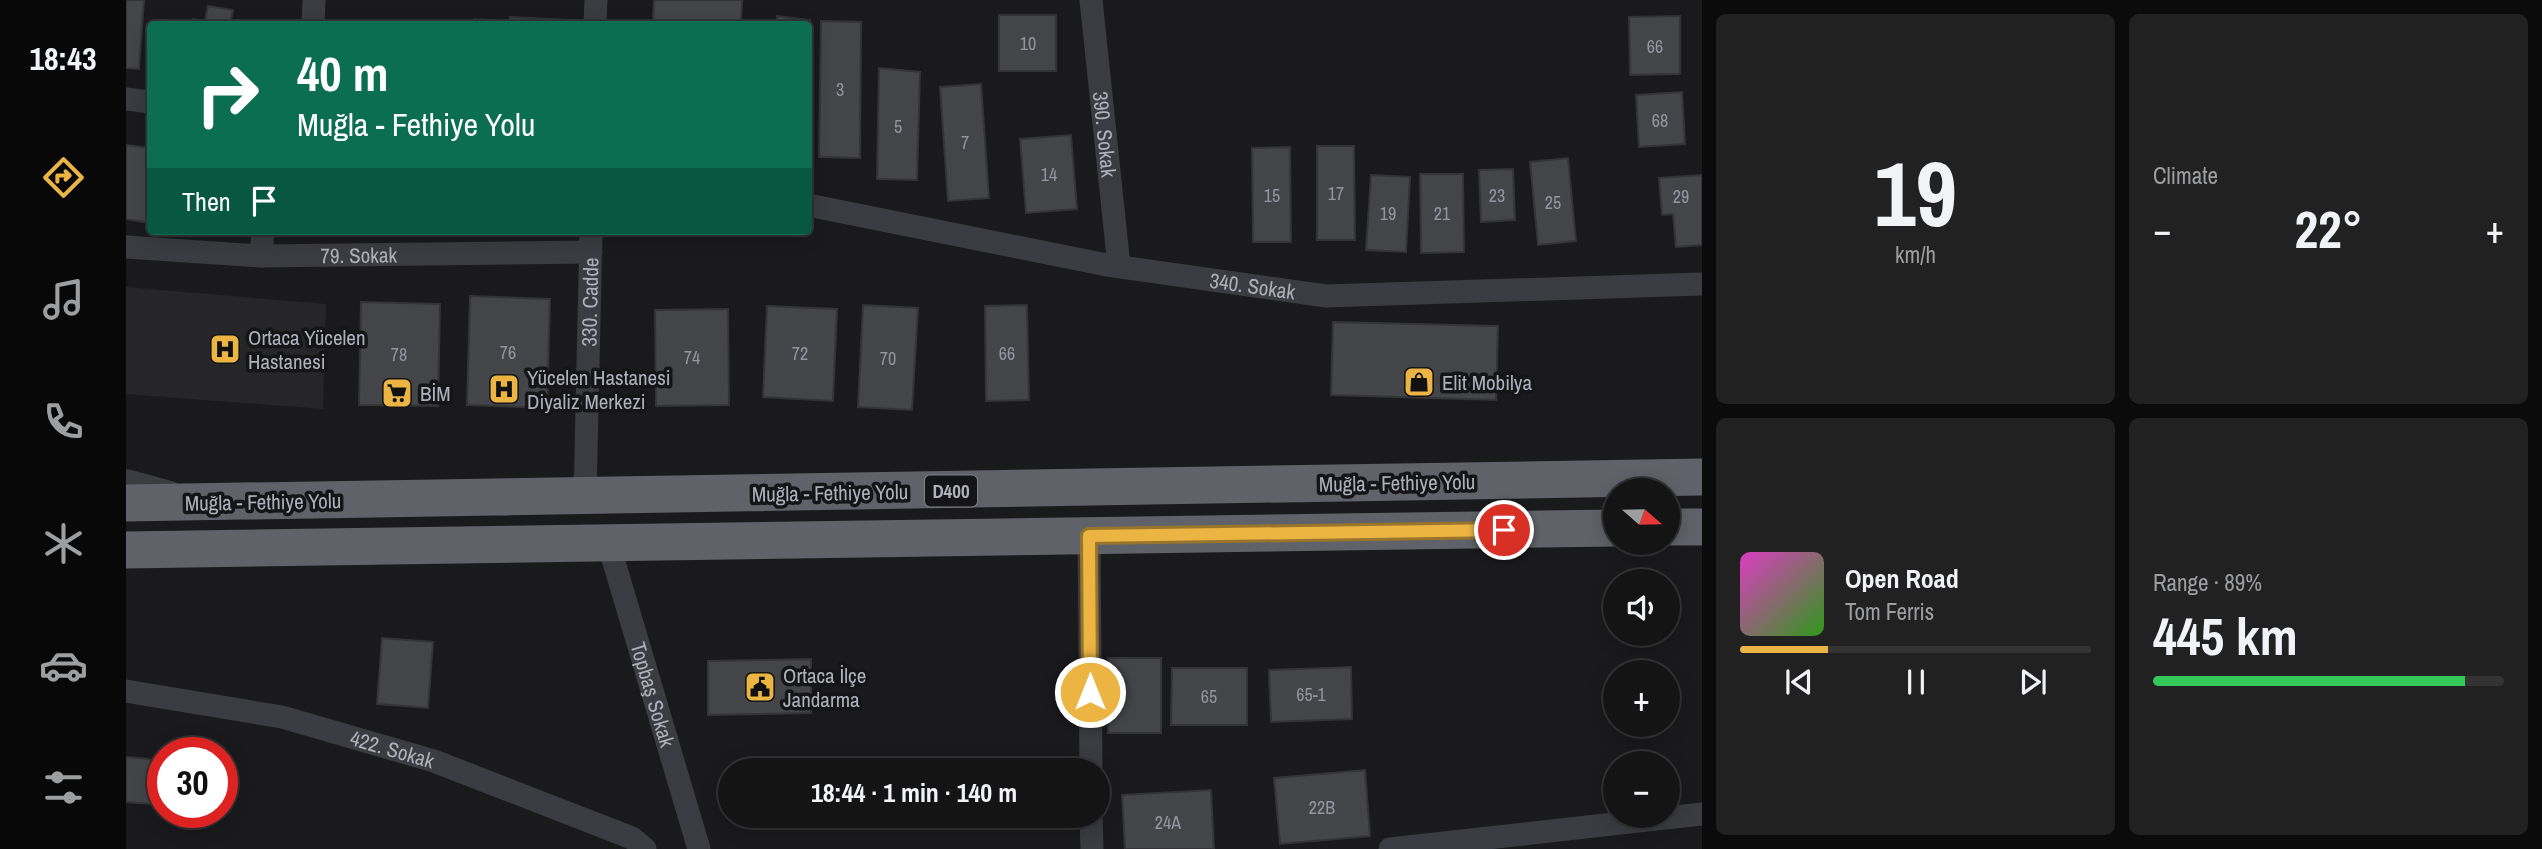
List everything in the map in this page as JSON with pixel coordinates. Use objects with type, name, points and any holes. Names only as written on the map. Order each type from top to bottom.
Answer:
[{"type":"highway","name":"Muğla - Fethiye Yolu","points":[[126,503],[586,498],[1702,477]]},
{"type":"highway","points":[[1680,527],[1702,527]]},
{"type":"highway","name":"D400","points":[[126,550],[1603,528]]},
{"type":"street","points":[[313,21],[314,0]]},
{"type":"street","points":[[595,21],[596,0]]},
{"type":"street","name":"390. Sokak","points":[[1091,0],[1119,266]]},
{"type":"street","points":[[126,99],[147,102]]},
{"type":"street","name":"340. Sokak","points":[[812,206],[1119,266],[1326,296],[1702,284]]},
{"type":"street","points":[[261,256],[263,235]]},
{"type":"street","name":"79. Sokak","points":[[126,247],[261,256],[439,242],[591,242]]},
{"type":"street","name":"330. Cadde","points":[[586,498],[591,242]]},
{"type":"street","points":[[126,483],[199,503]]},
{"type":"street","points":[[1089,536],[1091,758]]},
{"type":"street","name":"Topbaş Sokak","points":[[608,542],[699,849]]},
{"type":"street","name":"422. Sokak","points":[[126,691],[282,718],[433,761],[632,838],[645,849]]},
{"type":"street","points":[[1390,849],[1702,814]]},
{"type":"street","points":[[1091,828],[1092,849]]},
{"type":"shaded area","name":"Ortaca Yücelen Hastanesi","points":[[126,287],[326,304],[323,409],[126,394]]},
{"type":"building","points":[[126,0],[144,0],[139,69],[126,68]]},
{"type":"building","points":[[654,0],[742,0],[741,21],[653,21]]},
{"type":"building","points":[[208,6],[233,10],[231,21],[205,21]]},
{"type":"building","points":[[999,15],[1056,15],[1056,71],[999,71]]},
{"type":"building","points":[[777,16],[810,20],[810,21],[777,21]]},
{"type":"building","points":[[1680,16],[1680,74],[1630,75],[1629,17]]},
{"type":"building","points":[[510,17],[569,20],[569,21],[510,21]]},
{"type":"building","points":[[474,19],[510,21],[474,21]]},
{"type":"building","points":[[821,21],[861,22],[860,158],[819,157]]},
{"type":"building","points":[[879,68],[920,72],[917,180],[877,179]]},
{"type":"building","points":[[981,84],[989,198],[948,201],[940,87]]},
{"type":"building","points":[[1682,92],[1685,144],[1639,147],[1636,95]]},
{"type":"building","points":[[1071,135],[1077,209],[1026,213],[1020,139]]},
{"type":"building","points":[[126,145],[147,148],[147,222],[126,219]]},
{"type":"building","points":[[1317,146],[1354,146],[1355,240],[1317,240]]},
{"type":"building","points":[[1290,147],[1291,242],[1253,242],[1252,148]]},
{"type":"building","points":[[1568,158],[1576,241],[1538,245],[1530,162]]},
{"type":"building","points":[[1513,169],[1515,220],[1481,222],[1479,170]]},
{"type":"building","points":[[1420,174],[1463,174],[1464,252],[1421,253]]},
{"type":"building","points":[[1371,175],[1410,177],[1406,252],[1366,250]]},
{"type":"building","points":[[1702,175],[1702,245],[1676,247],[1673,214],[1662,215],[1659,178]]},
{"type":"building","points":[[470,296],[550,299],[547,408],[467,405]]},
{"type":"building","points":[[361,302],[440,304],[438,406],[359,405]]},
{"type":"building","points":[[863,305],[918,308],[912,410],[858,407]]},
{"type":"building","points":[[1027,305],[1029,400],[986,401],[985,306]]},
{"type":"building","points":[[767,306],[837,309],[833,401],[763,397]]},
{"type":"building","points":[[728,309],[729,405],[656,406],[655,310]]},
{"type":"building","points":[[1333,322],[1498,326],[1496,400],[1331,395]]},
{"type":"building","points":[[382,638],[433,642],[428,708],[377,704]]},
{"type":"building","points":[[1108,658],[1161,658],[1161,733],[1108,733]]},
{"type":"building","name":"Ortaca İlçe Jandarma","points":[[811,659],[811,713],[708,715],[708,661]]},
{"type":"building","points":[[1351,667],[1352,719],[1271,722],[1269,670]]},
{"type":"building","points":[[1172,668],[1247,668],[1247,725],[1171,725]]},
{"type":"building","points":[[126,757],[147,759],[147,804],[126,802]]},
{"type":"building","points":[[1365,770],[1370,836],[1280,844],[1274,778]]},
{"type":"building","points":[[1211,790],[1214,849],[1125,849],[1122,795]]},
{"type":"place","name":"Ortaca Yücelen Hastanesi","points":[[225,349]]},
{"type":"place","name":"Elit Mobilya","points":[[1419,382]]},
{"type":"place","name":"Yücelen Hastanesi Diyaliz Merkezi","points":[[504,389]]},
{"type":"place","name":"BİM","points":[[397,393]]},
{"type":"place","name":"Ortaca İlçe Jandarma","points":[[760,687]]},
{"type":"route","points":[[1090,692],[1089,536],[1504,530]]}]
